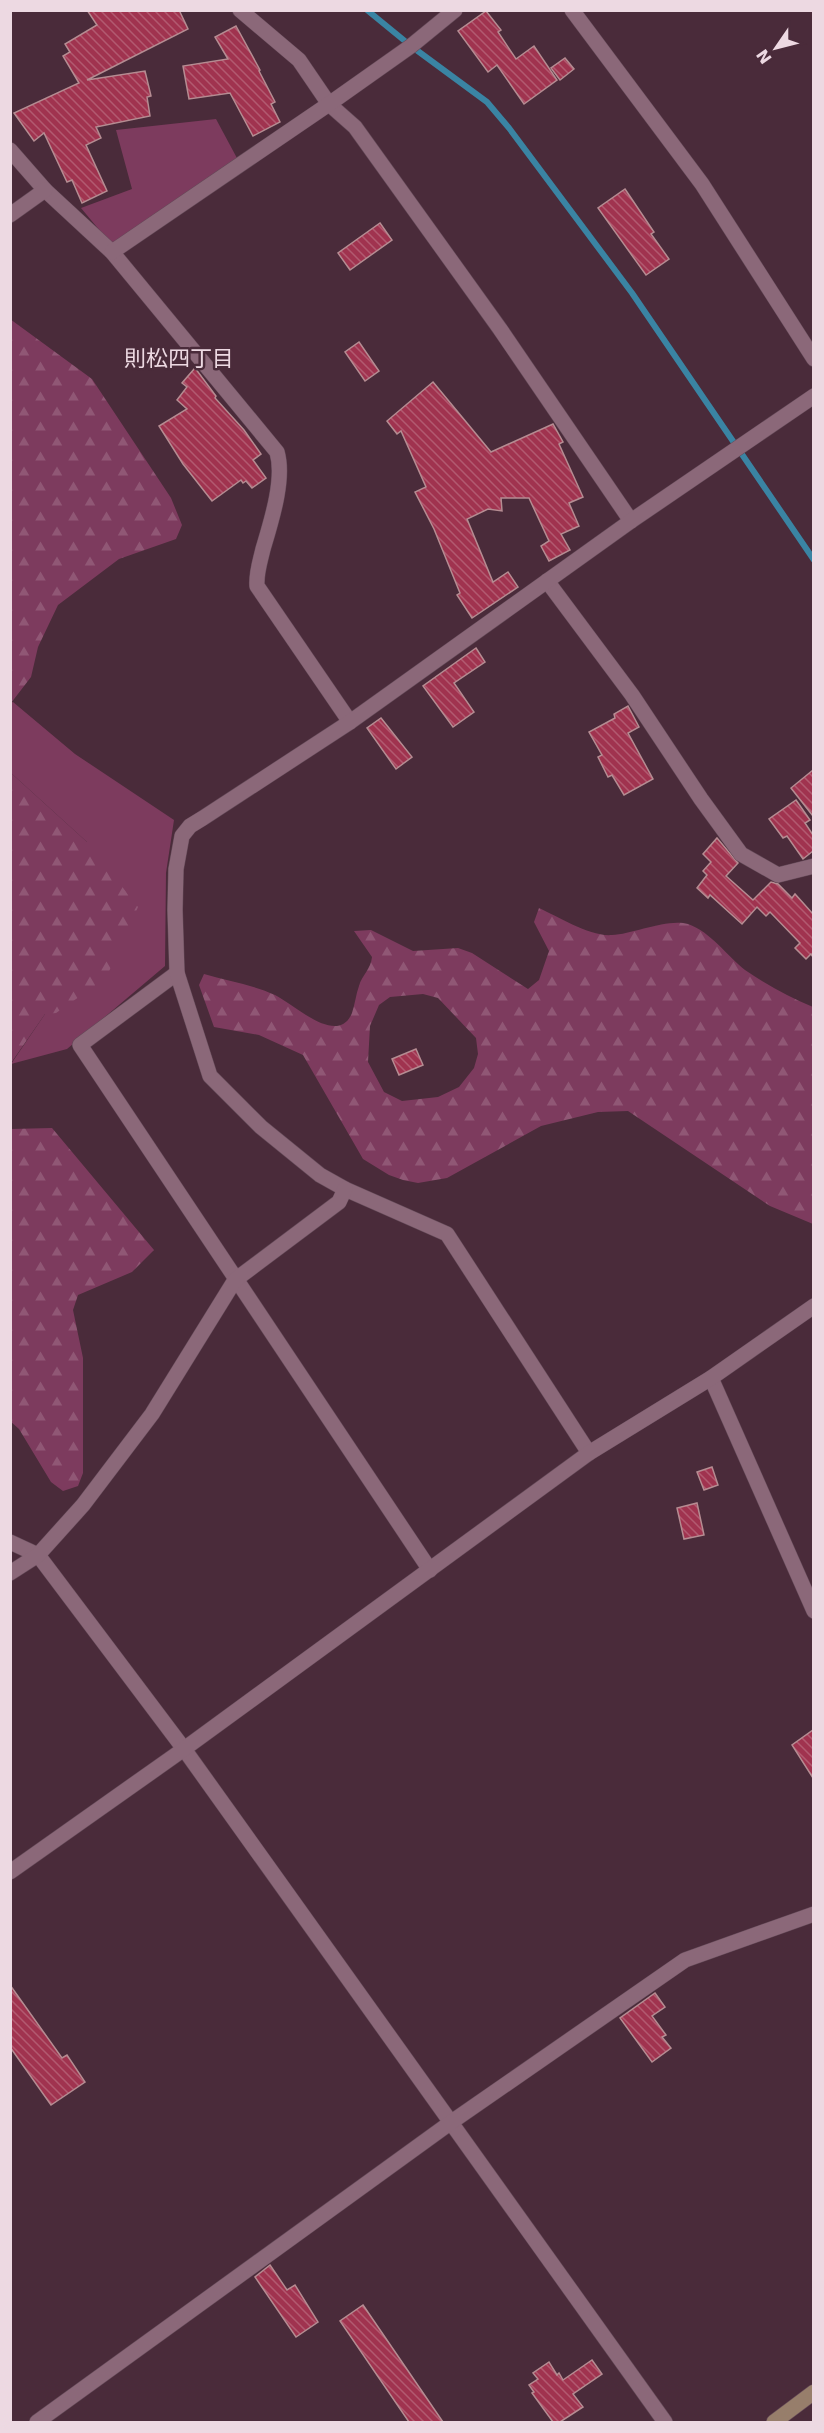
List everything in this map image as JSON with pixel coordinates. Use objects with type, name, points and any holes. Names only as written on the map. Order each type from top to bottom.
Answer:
[{"type":"main road","points":[[774,2422],[813,2392]]},
{"type":"street","points":[[240,10],[299,60],[329,104],[355,127],[500,329],[631,521]]},
{"type":"street","points":[[112,252],[329,104],[411,46],[455,10]]},
{"type":"street","points":[[572,10],[702,184],[813,359]]},
{"type":"street","points":[[10,150],[45,190],[112,252],[277,452],[280,461],[279,481],[258,568],[257,586],[350,722]]},
{"type":"street","points":[[10,215],[45,190]]},
{"type":"street","points":[[589,1454],[447,1234],[345,1189],[320,1175],[261,1127],[210,1076],[177,974],[176,869],[182,836],[190,826],[350,722],[631,521],[813,396]]},
{"type":"street","points":[[547,581],[632,695],[701,799],[741,854],[778,875],[813,866]]},
{"type":"street","points":[[177,974],[80,1046],[430,1570]]},
{"type":"street","points":[[10,1573],[38,1555],[83,1505],[152,1414],[235,1280],[339,1202],[345,1189]]},
{"type":"street","points":[[10,1872],[184,1749],[589,1454],[711,1378],[813,1306]]},
{"type":"street","points":[[711,1378],[813,1611]]},
{"type":"street","points":[[10,1542],[38,1555],[184,1749],[665,2422]]},
{"type":"street","points":[[38,2422],[450,2122],[685,1960],[813,1914]]},
{"type":"green space","points":[[216,119],[238,160],[111,244],[81,208],[132,189],[116,130]]},
{"type":"green space","points":[[10,319],[92,379],[171,498],[182,525],[176,539],[119,559],[58,605],[38,647],[31,677],[11,703]]},
{"type":"green space","points":[[13,702],[75,754],[174,820],[166,873],[165,966],[67,1049],[11,1064],[45,1014],[87,842],[11,773],[10,703]]},
{"type":"green space","points":[[11,773],[87,842],[138,907],[106,978],[56,1013],[45,1014],[11,1063]]},
{"type":"green space","points":[[539,908],[585,930],[603,935],[620,934],[671,923],[688,924],[704,933],[745,970],[770,986],[813,1007],[813,1224],[770,1206],[628,1111],[598,1112],[541,1126],[447,1178],[418,1183],[389,1175],[363,1159],[303,1055],[259,1035],[214,1027],[199,985],[204,974],[249,986],[275,995],[304,1014],[327,1025],[337,1026],[345,1022],[352,1013],[360,982],[372,957],[354,931],[371,930],[413,951],[458,948],[472,953],[528,989],[539,980],[549,951],[534,922]],"holes":[[[423,994],[438,998],[476,1038],[478,1054],[474,1068],[459,1087],[438,1097],[402,1101],[384,1092],[368,1062],[370,1026],[379,1005],[390,997]]]},
{"type":"green space","points":[[52,1128],[154,1250],[132,1272],[78,1295],[73,1310],[83,1358],[83,1473],[78,1486],[63,1491],[51,1482],[19,1429],[10,1421],[11,1129]]},
{"type":"building","points":[[87,10],[179,10],[188,29],[87,80],[145,71],[151,96],[147,97],[150,116],[96,127],[101,138],[86,145],[107,191],[82,203],[72,180],[67,182],[44,133],[34,141],[14,113],[79,83],[63,56],[70,52],[65,44],[97,25]]},
{"type":"building","points":[[486,11],[501,30],[498,32],[516,59],[534,46],[557,80],[524,104],[497,65],[488,72],[458,31]]},
{"type":"building","points":[[236,26],[275,102],[271,104],[280,122],[253,136],[230,93],[189,99],[183,66],[228,59],[215,37]]},
{"type":"building","points":[[565,58],[574,69],[560,80],[551,68]]},
{"type":"building","points":[[625,189],[654,232],[651,234],[669,259],[646,275],[598,208]]},
{"type":"building","points":[[380,223],[392,240],[350,270],[338,253]]},
{"type":"building","points":[[359,342],[379,371],[365,381],[345,352]]},
{"type":"building","points":[[195,368],[216,396],[215,398],[244,430],[261,454],[253,460],[266,478],[252,488],[246,481],[243,483],[241,480],[212,501],[183,464],[159,426],[187,409],[177,400],[187,387],[182,383]]},
{"type":"building","points":[[433,382],[491,452],[553,424],[563,442],[559,444],[583,497],[569,503],[579,526],[561,534],[570,550],[549,561],[541,546],[549,541],[529,498],[501,498],[502,511],[488,509],[467,519],[493,582],[508,572],[518,587],[472,618],[457,595],[460,593],[434,529],[415,492],[426,487],[401,431],[397,434],[387,421]]},
{"type":"building","points":[[476,648],[485,662],[454,683],[474,712],[453,727],[423,686]]},
{"type":"building","points":[[628,706],[639,727],[628,733],[653,779],[624,795],[612,775],[608,777],[598,757],[602,755],[589,732],[615,718],[614,714]]},
{"type":"building","points":[[381,718],[412,757],[396,769],[367,728]]},
{"type":"building","points":[[813,770],[813,816],[791,788]]},
{"type":"building","points":[[796,800],[810,820],[805,823],[813,835],[813,851],[803,859],[787,836],[783,838],[769,819]]},
{"type":"building","points":[[717,838],[738,863],[726,876],[753,900],[771,882],[778,884],[792,898],[795,894],[813,914],[813,957],[811,954],[806,959],[795,948],[800,943],[770,912],[766,916],[757,907],[742,924],[710,895],[708,898],[697,888],[707,875],[703,871],[711,862],[703,854]]},
{"type":"building","points":[[416,1049],[423,1065],[399,1075],[392,1059]]},
{"type":"building","points":[[712,1467],[718,1485],[704,1490],[697,1472]]},
{"type":"building","points":[[697,1503],[704,1535],[684,1539],[677,1508]]},
{"type":"building","points":[[813,1730],[813,1778],[792,1745]]},
{"type":"building","points":[[10,1985],[62,2058],[67,2055],[85,2082],[51,2105],[10,2047]]},
{"type":"building","points":[[655,1993],[665,2007],[652,2016],[666,2035],[662,2037],[671,2048],[652,2062],[620,2018]]},
{"type":"building","points":[[270,2265],[287,2290],[295,2285],[318,2322],[296,2337],[255,2277]]},
{"type":"building","points":[[363,2305],[443,2422],[409,2422],[340,2321]]},
{"type":"building","points":[[592,2360],[602,2374],[573,2394],[583,2407],[560,2422],[553,2422],[532,2393],[534,2392],[529,2385],[538,2379],[533,2373],[549,2362],[563,2380]]},
{"type":"waterway","points":[[367,10],[487,102],[509,128],[632,293],[814,560]]},
{"type":"district","name":"則松四丁目","points":[[179,358]]}]
